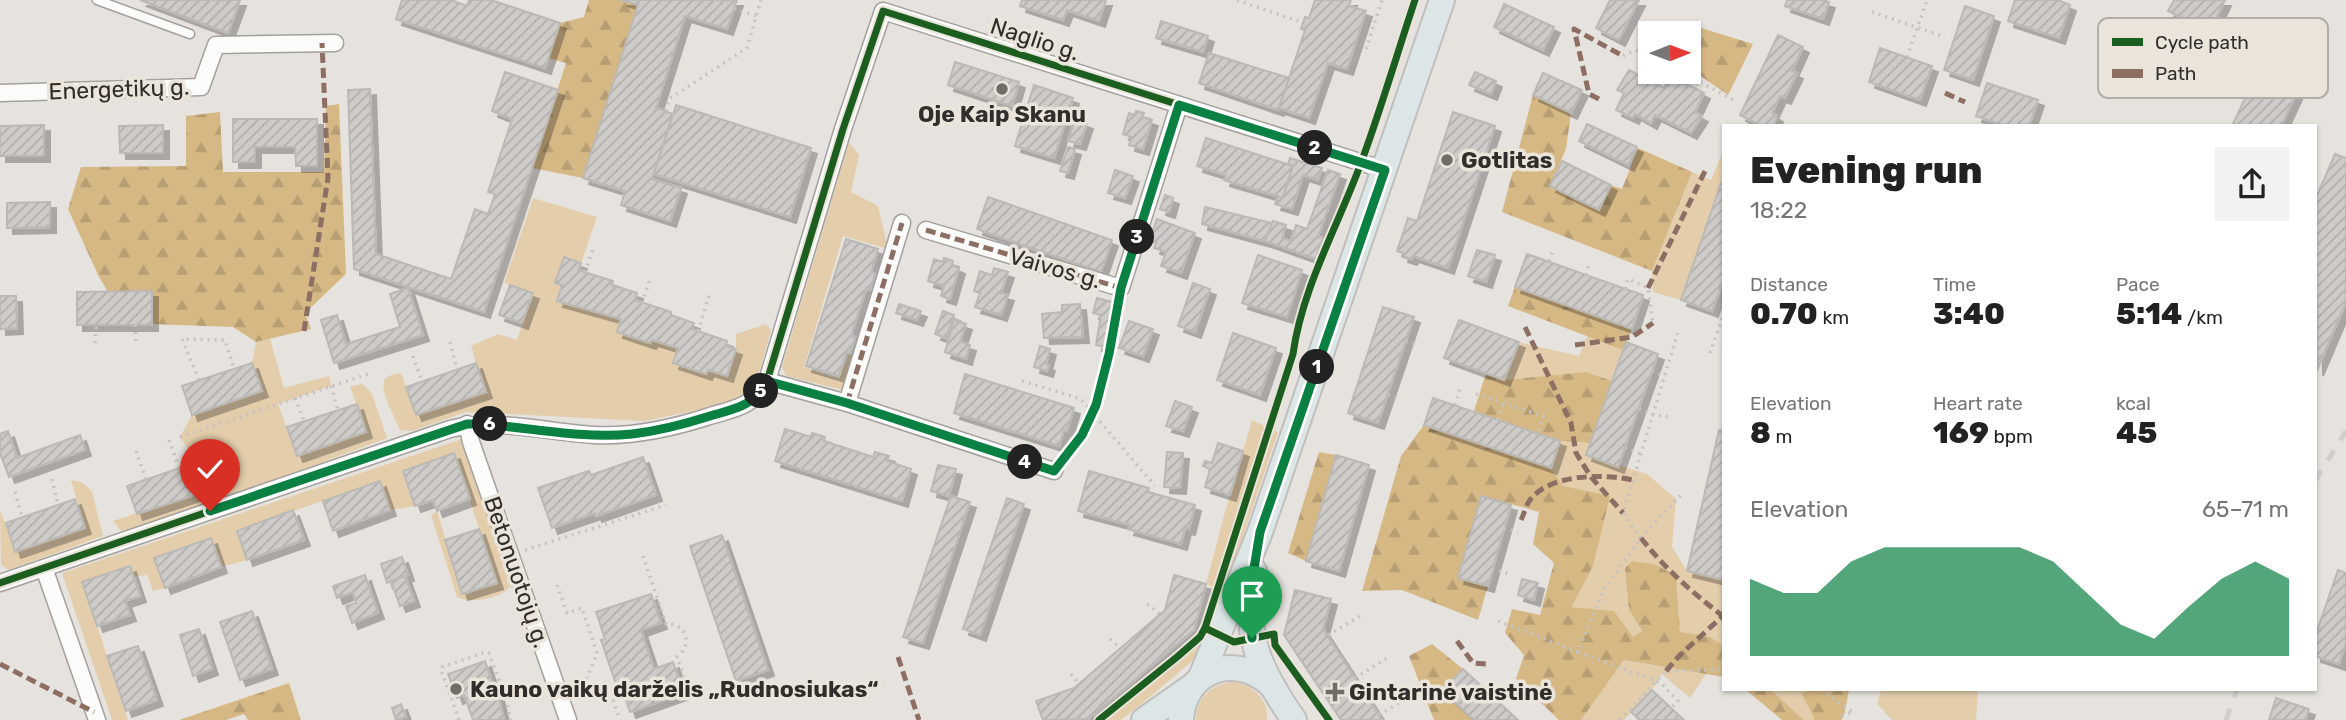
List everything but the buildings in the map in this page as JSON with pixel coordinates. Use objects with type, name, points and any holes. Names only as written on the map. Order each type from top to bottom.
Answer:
[{"type":"main road","points":[[1181,720],[1185,698],[1197,682],[1260,532],[1442,0]]},
{"type":"main road","points":[[1260,532],[1249,612],[1252,638],[1278,701]]},
{"type":"main road","points":[[1144,720],[1212,671],[1238,667],[1251,671],[1294,720]]},
{"type":"street","name":"Naglio g.","points":[[767,381],[843,129],[883,11],[1385,170]]},
{"type":"street","name":"Energetikų g.","points":[[0,93],[201,87],[216,44],[335,43]]},
{"type":"street","name":"Vaivos g.","points":[[926,230],[1121,288],[1179,105]]},
{"type":"street","points":[[847,403],[902,223]]},
{"type":"street","points":[[0,583],[467,424],[596,435],[631,434],[691,422],[747,404],[758,396],[767,381],[847,403],[1054,471]]},
{"type":"street","name":"Betonuotojų g.","points":[[467,424],[568,720]]},
{"type":"street","points":[[44,568],[97,720]]},
{"type":"lane","points":[[97,0],[190,34]]},
{"type":"path","points":[[666,111],[669,99],[747,48],[761,0]]},
{"type":"path","points":[[1237,0],[1298,21]]},
{"type":"path","points":[[1366,49],[1382,0]]},
{"type":"path","points":[[1907,57],[1927,0]]},
{"type":"path","points":[[734,9],[757,16]]},
{"type":"path","points":[[1872,12],[1945,37]]},
{"type":"path","points":[[1623,57],[1638,50]]},
{"type":"path","points":[[1701,82],[1737,102]]},
{"type":"path","points":[[585,272],[593,249]]},
{"type":"path","points":[[1549,261],[1553,250]]},
{"type":"path","points":[[1586,275],[1589,263]]},
{"type":"path","points":[[642,303],[650,279]]},
{"type":"path","points":[[1625,289],[1629,279],[1648,288],[1653,323]]},
{"type":"path","points":[[1054,471],[1082,435],[1093,411],[1109,354],[1121,288]]},
{"type":"path","points":[[698,331],[709,296]]},
{"type":"path","points":[[1710,353],[1722,319]]},
{"type":"path","points":[[95,343],[96,325]]},
{"type":"path","points":[[135,325],[136,342]]},
{"type":"path","points":[[1641,538],[1623,513],[1678,332]]},
{"type":"path","points":[[199,380],[183,339],[225,340],[234,369]]},
{"type":"path","points":[[1406,341],[1418,345]]},
{"type":"path","points":[[450,342],[457,370]]},
{"type":"path","points":[[413,356],[422,381]]},
{"type":"path","points":[[1652,371],[1665,376]]},
{"type":"path","points":[[180,437],[371,373]]},
{"type":"path","points":[[1021,381],[1081,399],[1155,486]]},
{"type":"path","points":[[331,386],[338,410]]},
{"type":"path","points":[[1455,405],[1460,389]]},
{"type":"path","points":[[1476,394],[1543,416],[1538,433]]},
{"type":"path","points":[[1388,395],[1400,399]]},
{"type":"path","points":[[296,398],[304,422]]},
{"type":"path","points":[[1498,420],[1503,403]]},
{"type":"path","points":[[1639,409],[1653,415],[1669,417]]},
{"type":"path","points":[[169,440],[179,468]]},
{"type":"path","points":[[1625,448],[1641,454]]},
{"type":"path","points":[[136,451],[146,480]]},
{"type":"path","points":[[52,480],[58,505]]},
{"type":"path","points":[[15,492],[22,517]]},
{"type":"path","points":[[1578,652],[1604,589],[1641,538],[1682,494]]},
{"type":"path","points":[[525,550],[666,505]]},
{"type":"path","points":[[1504,528],[1518,532]]},
{"type":"path","points":[[643,556],[666,624],[677,625],[685,633],[685,649],[677,657],[689,693],[685,699]]},
{"type":"path","points":[[1492,569],[1509,573]]},
{"type":"path","points":[[557,585],[567,613],[583,608],[597,653],[584,685]]},
{"type":"path","points":[[1147,604],[1160,614]]},
{"type":"path","points":[[1328,635],[1364,614]]},
{"type":"path","points":[[1498,621],[1661,683],[1678,701],[1671,708]]},
{"type":"path","points":[[1110,639],[1120,648]]},
{"type":"path","points":[[459,720],[442,667],[489,653],[505,696],[510,720]]},
{"type":"path","points":[[1355,678],[1389,657]]},
{"type":"path","points":[[1620,720],[1666,671],[1722,669]]},
{"type":"path","points":[[1071,674],[1079,684]]},
{"type":"path","points":[[505,696],[555,679]]},
{"type":"path","points":[[573,689],[584,685],[613,700],[620,720]]},
{"type":"path","points":[[1822,691],[1853,712],[1838,720]]},
{"type":"path","points":[[1379,715],[1411,696]]},
{"type":"shaded area","points":[[849,142],[859,155],[851,192],[878,206],[888,249],[843,236],[804,367],[839,379],[849,354],[856,355],[843,390],[786,376],[782,367]]},
{"type":"shaded area","points":[[1722,154],[1722,183],[1681,300],[1653,292],[1652,271],[1692,172],[1711,180]]},
{"type":"shaded area","points":[[533,198],[597,217],[581,263],[564,257],[555,283],[562,285],[557,301],[621,319],[617,332],[650,343],[652,340],[678,348],[674,363],[706,374],[708,370],[727,376],[736,349],[736,334],[766,324],[771,330],[757,380],[748,393],[728,404],[644,421],[466,412],[412,431],[400,430],[384,390],[386,378],[401,373],[416,415],[485,392],[471,346],[498,334],[517,340],[533,293],[504,283]]},
{"type":"shaded area","points":[[1587,336],[1623,350],[1612,381],[1586,372],[1504,380],[1519,342],[1579,356]]},
{"type":"shaded area","points":[[270,339],[284,388],[329,376],[331,386],[278,404],[297,456],[366,432],[350,386],[363,384],[372,394],[387,438],[131,530],[121,531],[113,521],[206,491],[197,462],[180,437],[192,415],[262,391],[252,363],[256,342]]},
{"type":"shaded area","points":[[1252,420],[1278,432],[1215,620],[1205,642],[1191,662],[1121,720],[1099,720],[1200,637],[1205,628],[1217,589],[1206,584]]},
{"type":"shaded area","points":[[462,439],[512,582],[509,588],[488,599],[457,597],[431,515],[437,511],[462,594],[497,582],[454,453],[404,471],[415,506],[390,510],[379,481],[237,531],[247,560],[221,567],[211,539],[155,558],[165,588],[153,591],[147,575],[83,582],[128,720],[112,720],[62,573]]},
{"type":"shaded area","points":[[1560,441],[1590,443],[1586,455],[1647,474],[1676,499],[1672,547],[1687,571],[1722,580],[1722,645],[1710,637],[1680,633],[1676,576],[1629,610],[1642,631],[1633,638],[1614,612],[1572,607],[1593,566],[1598,542],[1551,468]]},
{"type":"shaded area","points":[[71,480],[83,483],[92,492],[103,536],[9,570],[1,565],[0,510],[16,551],[85,528]]},
{"type":"shaded area","points":[[1624,660],[1706,674],[1690,698],[1662,674],[1652,690],[1624,720],[1581,720]]},
{"type":"shaded area","points":[[1234,682],[1248,687],[1258,695],[1265,706],[1267,720],[1196,720],[1199,705],[1207,693],[1218,686]]},
{"type":"shaded area","points":[[1772,691],[1807,691],[1802,695],[1814,718],[1804,720]]},
{"type":"shaded area","points":[[1881,691],[1978,691],[1976,720],[1892,720],[1877,704]]},
{"type":"green space","points":[[589,0],[621,0],[638,5],[583,178],[532,168],[566,63],[548,58],[560,23],[584,17]]},
{"type":"green space","points":[[1701,28],[1753,44],[1728,95],[1701,76]]},
{"type":"green space","points":[[1533,95],[1571,113],[1566,149],[1550,186],[1599,210],[1611,185],[1622,189],[1638,148],[1692,172],[1652,271],[1502,212]]},
{"type":"green space","points":[[339,104],[346,274],[305,313],[311,329],[256,342],[233,327],[152,324],[151,291],[108,292],[68,209],[81,167],[186,166],[186,116],[220,112],[223,172],[324,172],[326,106]]},
{"type":"green space","points":[[1515,287],[1632,329],[1623,350],[1508,306]]},
{"type":"green space","points":[[1586,372],[1612,381],[1590,443],[1560,441],[1474,411],[1486,373],[1504,380]]},
{"type":"green space","points":[[1424,425],[1551,468],[1563,486],[1610,496],[1593,566],[1572,607],[1614,611],[1633,637],[1642,631],[1629,610],[1625,568],[1632,561],[1657,565],[1676,576],[1680,632],[1710,637],[1722,645],[1722,677],[1624,660],[1581,720],[1559,720],[1516,679],[1524,655],[1505,633],[1512,609],[1540,615],[1554,563],[1533,544],[1539,512],[1482,496],[1458,577],[1488,586],[1478,620],[1402,590],[1362,591],[1401,456]]},
{"type":"green space","points":[[1319,452],[1336,455],[1306,561],[1288,553]]},
{"type":"green space","points":[[1432,644],[1463,669],[1443,691],[1474,720],[1434,720],[1409,656]]},
{"type":"green space","points":[[289,683],[301,720],[248,720],[244,714],[226,720],[179,720]]},
{"type":"green space","points":[[1747,691],[1772,691],[1804,720],[1782,720]]},
{"type":"green space","points":[[1807,691],[1849,691],[1841,720],[1813,720],[1802,695]]},
{"type":"railway","points":[[2317,478],[2346,431]]},
{"type":"railway","points":[[2226,720],[2237,691]]},
{"type":"marked path","points":[[1599,99],[1589,94],[1574,29],[1623,56]]},
{"type":"marked path","points":[[304,331],[328,178],[322,43]]},
{"type":"marked path","points":[[1945,93],[1965,102]]},
{"type":"marked path","points":[[926,230],[1121,288],[1179,105]]},
{"type":"marked path","points":[[1648,288],[1707,167]]},
{"type":"marked path","points":[[847,403],[902,223]]},
{"type":"marked path","points":[[1575,345],[1632,337],[1653,323]]},
{"type":"marked path","points":[[1525,327],[1571,423],[1576,453],[1591,477],[1623,513]]},
{"type":"marked path","points":[[767,381],[847,403],[1054,471]]},
{"type":"marked path","points":[[1521,520],[1527,504],[1539,491],[1564,480],[1593,477],[1633,480]]},
{"type":"marked path","points":[[1641,538],[1680,580],[1722,615]]},
{"type":"marked path","points":[[1666,671],[1722,617]]},
{"type":"marked path","points":[[1457,641],[1473,663],[1487,664]]},
{"type":"marked path","points":[[898,657],[919,720]]},
{"type":"marked path","points":[[0,664],[94,712]]},
{"type":"cycle path","points":[[1099,720],[1177,657],[1200,637],[1205,628],[1293,354],[1312,281],[1361,163],[1415,0]]},
{"type":"cycle path","points":[[0,583],[450,429],[504,425],[594,435],[623,435],[682,424],[736,408],[749,401],[767,381],[843,129],[883,11],[1385,170]]},
{"type":"cycle path","points":[[1205,628],[1234,642],[1274,634],[1275,645],[1329,720]]},
{"type":"place","name":"Oje Kaip Skanu","points":[[1002,89]]},
{"type":"place","name":"Gotlitas","points":[[1447,160]]},
{"type":"place","name":"Kauno vaikų darželis „Rudnosiukas“","points":[[456,689]]},
{"type":"place","name":"Gintarinė vaistinė","points":[[1335,692]]},
{"type":"route","points":[[210,511],[467,424],[596,435],[631,434],[691,422],[747,404],[758,396],[767,381],[847,403],[1054,471],[1082,435],[1096,405],[1121,288],[1179,105],[1385,170],[1260,532],[1249,599],[1252,638]]}]
